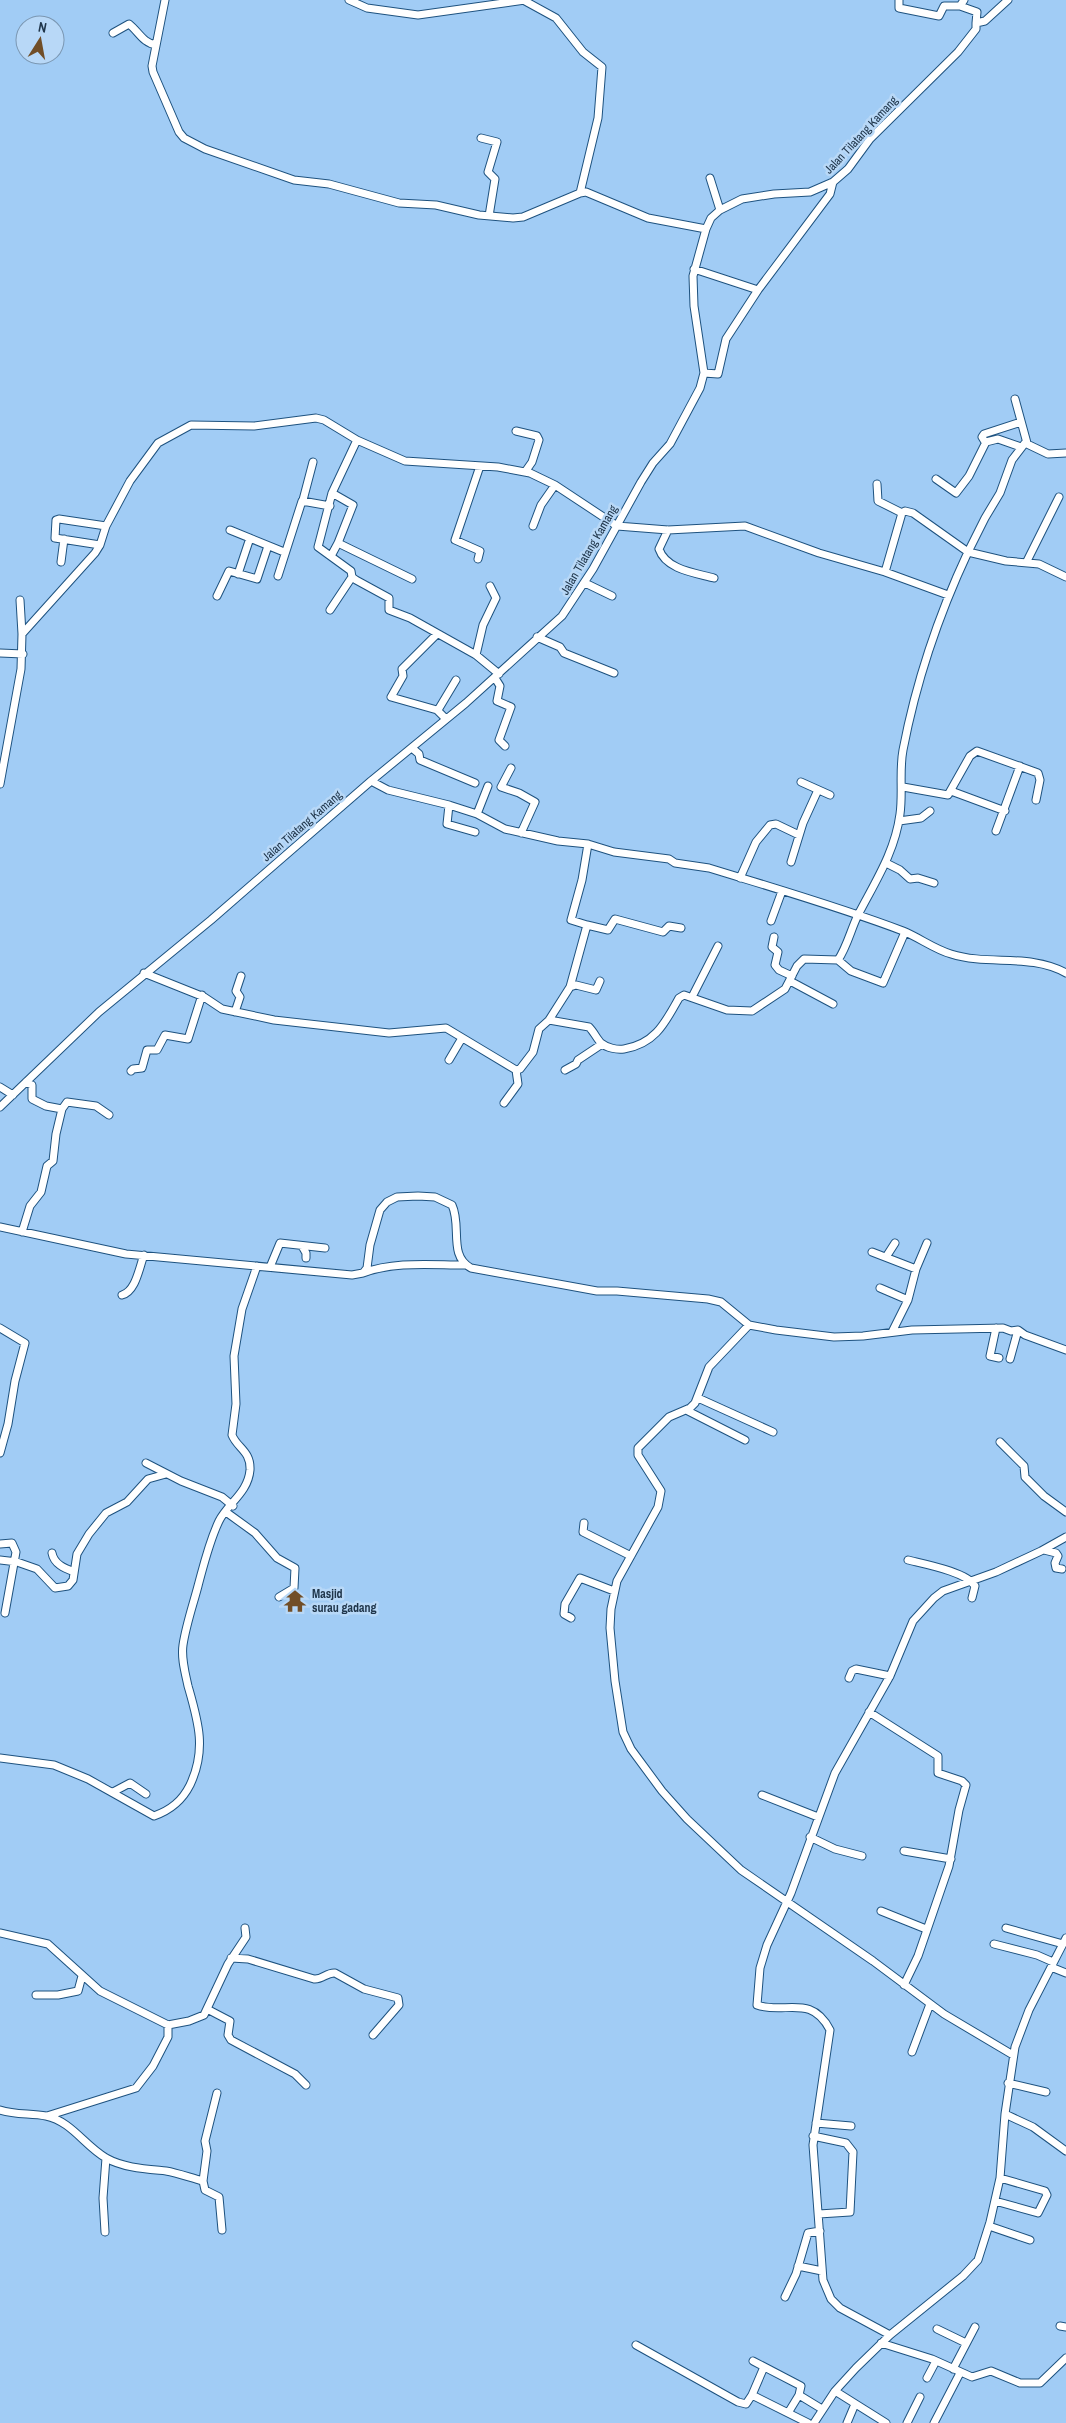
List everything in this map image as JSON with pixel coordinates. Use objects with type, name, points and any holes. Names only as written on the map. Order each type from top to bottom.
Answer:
[{"type":"street","points":[[165,0],[153,69],[174,124],[184,138],[204,149],[294,180],[324,183],[395,202],[439,205],[490,216],[513,218],[523,217],[580,193],[592,193],[648,218],[706,229]]},
{"type":"street","points":[[349,0],[367,8],[418,15],[525,0],[556,18],[583,52],[602,67],[598,118],[580,193]]},
{"type":"street","points":[[899,0],[899,8],[939,16],[944,6],[962,3],[977,12],[976,23]]},
{"type":"street","name":"Jalan Tilatang Kamang","points":[[0,1107],[99,1012],[497,676],[537,637],[562,616],[585,583],[645,476],[670,444],[697,395],[704,373],[692,288],[694,270],[706,229],[720,210],[742,199],[774,194],[810,192],[833,182],[848,169],[870,139],[958,52],[976,29],[976,23],[985,21],[1008,0]]},
{"type":"street","points":[[113,33],[129,24],[138,32],[143,40],[156,45]]},
{"type":"street","points":[[481,138],[497,143],[488,172],[496,179],[490,216]]},
{"type":"street","points":[[710,178],[720,210]]},
{"type":"street","points":[[704,373],[718,374],[724,343],[758,290],[830,194],[833,182]]},
{"type":"street","points":[[694,270],[758,290]]},
{"type":"street","points":[[838,960],[858,916],[886,863],[899,821],[903,787],[903,751],[921,676],[948,595],[985,518],[1000,493],[1012,460],[1024,445],[1015,399]]},
{"type":"street","points":[[22,634],[60,594],[100,545],[106,526],[130,481],[156,445],[191,425],[254,426],[316,418],[324,420],[357,440],[405,461],[480,466],[525,472],[555,485],[617,526],[668,530],[745,526],[819,553],[885,572],[948,595]]},
{"type":"street","points":[[985,442],[982,437],[984,434],[1021,422]]},
{"type":"street","points":[[516,431],[537,436],[539,440],[532,462],[525,472]]},
{"type":"street","points":[[985,442],[998,439],[1024,445],[1048,454],[1066,453]]},
{"type":"street","points":[[330,610],[352,577],[352,572],[318,545],[332,493],[357,440]]},
{"type":"street","points":[[936,479],[954,493],[957,492],[969,476],[985,442]]},
{"type":"street","points":[[278,576],[284,552],[303,500],[313,462]]},
{"type":"street","points":[[478,559],[480,551],[455,540],[480,466]]},
{"type":"street","points":[[877,484],[878,501],[902,513],[905,511],[913,513],[968,552],[1006,561],[1040,564],[1066,577]]},
{"type":"street","points":[[533,526],[541,505],[555,485]]},
{"type":"street","points":[[331,556],[353,505],[332,493]]},
{"type":"street","points":[[1027,562],[1059,497]]},
{"type":"street","points":[[303,500],[330,506]]},
{"type":"street","points":[[885,572],[902,513]]},
{"type":"street","points":[[100,545],[55,538],[56,520],[106,526]]},
{"type":"street","points":[[230,530],[284,552]]},
{"type":"street","points":[[668,530],[659,550],[664,558],[678,568],[714,578]]},
{"type":"street","points":[[238,574],[250,538]]},
{"type":"street","points":[[61,562],[64,540]]},
{"type":"street","points":[[338,543],[412,579]]},
{"type":"street","points":[[217,596],[228,572],[231,570],[257,579],[268,546]]},
{"type":"street","points":[[352,577],[389,598],[389,610],[410,618],[436,635],[476,655],[497,676],[500,686],[497,701],[511,707],[499,740],[505,746]]},
{"type":"street","points":[[585,583],[612,596]]},
{"type":"street","points":[[476,655],[483,625],[496,598],[490,586]]},
{"type":"street","points":[[0,784],[23,654],[20,600]]},
{"type":"street","points":[[436,635],[402,669],[403,676],[391,697],[438,710],[445,718]]},
{"type":"street","points":[[537,637],[560,646],[564,653],[614,673]]},
{"type":"street","points":[[0,654],[23,654]]},
{"type":"street","points":[[438,710],[456,680]]},
{"type":"street","points":[[412,748],[419,754],[420,760],[474,784]]},
{"type":"street","points":[[903,787],[944,795],[951,791],[973,751],[1038,773],[1040,776],[1036,800]]},
{"type":"street","points":[[996,831],[1005,811],[1020,766]]},
{"type":"street","points":[[511,768],[501,787],[519,793],[535,802],[521,833]]},
{"type":"street","points":[[371,781],[388,790],[477,814],[502,828],[521,833],[565,842],[588,844],[614,852],[670,859],[675,863],[709,868],[905,932],[955,955],[977,960],[1006,960],[1039,964],[1066,973]]},
{"type":"street","points":[[801,782],[830,795]]},
{"type":"street","points":[[477,814],[488,786]]},
{"type":"street","points":[[792,862],[799,835],[818,790]]},
{"type":"street","points":[[951,791],[1005,811]]},
{"type":"street","points":[[449,805],[447,824],[475,832]]},
{"type":"street","points":[[899,821],[921,818],[930,811]]},
{"type":"street","points":[[740,878],[756,842],[770,825],[776,824],[799,835]]},
{"type":"street","points":[[588,844],[582,880],[571,919],[608,930],[615,919],[663,932],[669,926],[681,928]]},
{"type":"street","points":[[886,863],[900,870],[910,879],[918,878],[934,883]]},
{"type":"street","points":[[771,921],[782,891]]},
{"type":"street","points":[[516,1070],[525,1064],[534,1049],[539,1029],[549,1020],[570,987],[588,925]]},
{"type":"street","points":[[549,1020],[589,1027],[602,1044],[620,1050],[641,1045],[663,1026],[684,994],[727,1010],[752,1012],[785,989],[797,966],[804,959],[838,960],[852,971],[883,983],[905,932]]},
{"type":"street","points":[[774,937],[772,947],[778,952],[775,965],[779,970],[833,1004]]},
{"type":"street","points":[[692,996],[718,946]]},
{"type":"street","points":[[144,973],[202,996],[222,1009],[274,1020],[384,1032],[419,1032],[442,1027],[455,1032],[516,1070]]},
{"type":"street","points":[[235,1012],[240,997],[236,991],[241,976]]},
{"type":"street","points":[[570,987],[576,985],[596,990],[600,981]]},
{"type":"street","points":[[131,1071],[142,1068],[147,1050],[157,1050],[165,1035],[188,1039],[202,996]]},
{"type":"street","points":[[449,1060],[462,1038]]},
{"type":"street","points":[[565,1070],[602,1044]]},
{"type":"street","points":[[504,1103],[518,1084],[516,1070]]},
{"type":"street","points":[[26,1082],[32,1085],[32,1099],[46,1106],[62,1109]]},
{"type":"street","points":[[0,1087],[13,1094]]},
{"type":"street","points":[[22,1232],[30,1206],[42,1192],[47,1166],[53,1161],[56,1134],[62,1109],[67,1102],[96,1106],[109,1115]]},
{"type":"street","points":[[363,1273],[368,1266],[370,1245],[380,1210],[387,1202],[397,1197],[435,1197],[452,1205],[456,1219],[458,1250],[464,1265]]},
{"type":"street","points":[[0,1227],[108,1251],[144,1256],[348,1274],[363,1273],[378,1268],[416,1264],[464,1265],[471,1268],[597,1292],[617,1291],[721,1302],[749,1325],[776,1330],[842,1337],[892,1332],[996,1328],[1011,1331],[1018,1330],[1066,1350]]},
{"type":"street","points":[[270,1267],[280,1243],[325,1248]]},
{"type":"street","points":[[886,1257],[895,1243]]},
{"type":"street","points":[[892,1332],[908,1300],[916,1269],[927,1243]]},
{"type":"street","points":[[302,1246],[306,1252],[306,1258]]},
{"type":"street","points":[[872,1252],[916,1269]]},
{"type":"street","points":[[122,1295],[128,1293],[132,1288],[144,1256]]},
{"type":"street","points":[[0,1758],[49,1763],[88,1779],[154,1816],[180,1802],[192,1781],[201,1737],[186,1676],[183,1645],[204,1560],[220,1520],[232,1506],[246,1484],[250,1468],[243,1447],[232,1435],[236,1400],[234,1356],[246,1294],[257,1266]]},
{"type":"street","points":[[880,1288],[908,1300]]},
{"type":"street","points":[[749,1325],[709,1367],[698,1398],[692,1407],[669,1417],[644,1439],[638,1448],[638,1455],[661,1491],[658,1506],[614,1591],[610,1628],[612,1660],[623,1732],[631,1749],[662,1791],[716,1848],[741,1870],[965,2028],[1013,2055]]},
{"type":"street","points":[[0,1328],[25,1343],[15,1380],[8,1424],[0,1453]]},
{"type":"street","points":[[996,1328],[990,1356],[999,1358]]},
{"type":"street","points":[[1010,1359],[1018,1330]]},
{"type":"street","points":[[698,1398],[772,1432]]},
{"type":"street","points":[[686,1410],[745,1440]]},
{"type":"street","points":[[1000,1442],[1024,1466],[1025,1477],[1040,1492],[1066,1512]]},
{"type":"street","points":[[146,1463],[166,1474],[222,1497],[232,1506]]},
{"type":"street","points":[[0,1560],[14,1561],[37,1570],[58,1588],[70,1585],[80,1549],[106,1513],[127,1502],[148,1480],[166,1474]]},
{"type":"street","points":[[226,1512],[255,1533],[279,1560],[293,1566],[296,1570],[293,1589],[279,1597]]},
{"type":"street","points":[[584,1523],[583,1532],[631,1556]]},
{"type":"street","points":[[890,2335],[840,2308],[825,2288],[822,2271],[814,2136],[830,2030],[823,2020],[810,2010],[796,2006],[760,2006],[756,2002],[764,1952],[786,1901],[835,1773],[890,1676],[917,1616],[943,1591],[969,1580],[996,1572],[1044,1550],[1066,1537]]},
{"type":"street","points":[[0,1544],[12,1543],[14,1545],[14,1561],[5,1613]]},
{"type":"street","points":[[1044,1550],[1056,1553],[1058,1556],[1055,1564],[1056,1568],[1062,1570]]},
{"type":"street","points":[[52,1553],[54,1559],[60,1565],[74,1572]]},
{"type":"street","points":[[908,1560],[952,1572],[969,1580],[976,1586],[972,1598]]},
{"type":"street","points":[[571,1618],[564,1614],[565,1604],[580,1577],[600,1587],[614,1591]]},
{"type":"street","points":[[849,1678],[852,1671],[856,1669],[890,1676]]},
{"type":"street","points":[[868,1712],[938,1756],[938,1773],[962,1781],[966,1785],[959,1810],[951,1859],[918,1956],[904,1985]]},
{"type":"street","points":[[113,1792],[129,1782],[146,1794]]},
{"type":"street","points":[[762,1795],[818,1817]]},
{"type":"street","points":[[810,1837],[836,1849],[862,1856]]},
{"type":"street","points":[[904,1851],[951,1859]]},
{"type":"street","points":[[881,1910],[926,1929]]},
{"type":"street","points":[[0,1933],[48,1944],[100,1991],[168,2025],[201,2018],[231,1958],[246,1937],[245,1928]]},
{"type":"street","points":[[814,2423],[835,2391],[881,2343],[969,2270],[982,2250],[1000,2178],[1002,2125],[1013,2055],[1024,2022],[1064,1941],[1006,1928]]},
{"type":"street","points":[[994,1944],[1037,1955],[1066,1973]]},
{"type":"street","points":[[231,1958],[248,1959],[314,1979],[334,1973],[364,1989],[398,1998],[399,2005],[373,2036]]},
{"type":"street","points":[[36,1995],[55,1995],[78,1991],[82,1976]]},
{"type":"street","points":[[912,2052],[930,2004]]},
{"type":"street","points":[[207,2009],[230,2021],[228,2035],[231,2040],[295,2074],[306,2085]]},
{"type":"street","points":[[0,2110],[13,2114],[47,2116],[136,2088],[153,2066],[168,2037],[168,2025]]},
{"type":"street","points":[[1008,2083],[1046,2092]]},
{"type":"street","points":[[217,2093],[205,2141],[207,2151],[203,2181],[205,2190],[219,2197],[222,2230]]},
{"type":"street","points":[[1004,2114],[1033,2127],[1066,2151]]},
{"type":"street","points":[[47,2116],[72,2130],[106,2158],[149,2171],[167,2171],[203,2181]]},
{"type":"street","points":[[1002,2125],[1018,2119]]},
{"type":"street","points":[[816,2123],[851,2126]]},
{"type":"street","points":[[814,2136],[846,2143],[854,2152],[850,2212],[819,2214]]},
{"type":"street","points":[[105,2232],[103,2195],[106,2158]]},
{"type":"street","points":[[995,2201],[1038,2213],[1047,2195],[1045,2191],[1000,2178]]},
{"type":"street","points":[[989,2226],[1030,2240]]},
{"type":"street","points":[[785,2297],[798,2266],[808,2233],[820,2231]]},
{"type":"street","points":[[798,2266],[822,2271]]},
{"type":"street","points":[[953,2369],[975,2327]]},
{"type":"street","points":[[937,2329],[966,2344]]},
{"type":"street","points":[[881,2343],[936,2361],[960,2373],[977,2378],[985,2372],[994,2372],[1020,2383],[1033,2384],[1046,2379],[1066,2358]]},
{"type":"street","points":[[636,2345],[738,2402],[746,2404],[752,2395],[764,2366]]},
{"type":"street","points":[[753,2361],[799,2384],[802,2388],[788,2413]]},
{"type":"street","points":[[927,2378],[936,2361]]},
{"type":"street","points":[[934,2423],[960,2373]]},
{"type":"street","points":[[835,2391],[875,2420],[886,2423]]},
{"type":"street","points":[[752,2395],[808,2423]]},
{"type":"street","points":[[799,2395],[822,2409]]},
{"type":"street","points":[[907,2423],[920,2396]]},
{"type":"street","points":[[847,2423],[855,2404]]},
{"type":"place","name":"Masjid surau gadang","points":[[295,1601]]}]
